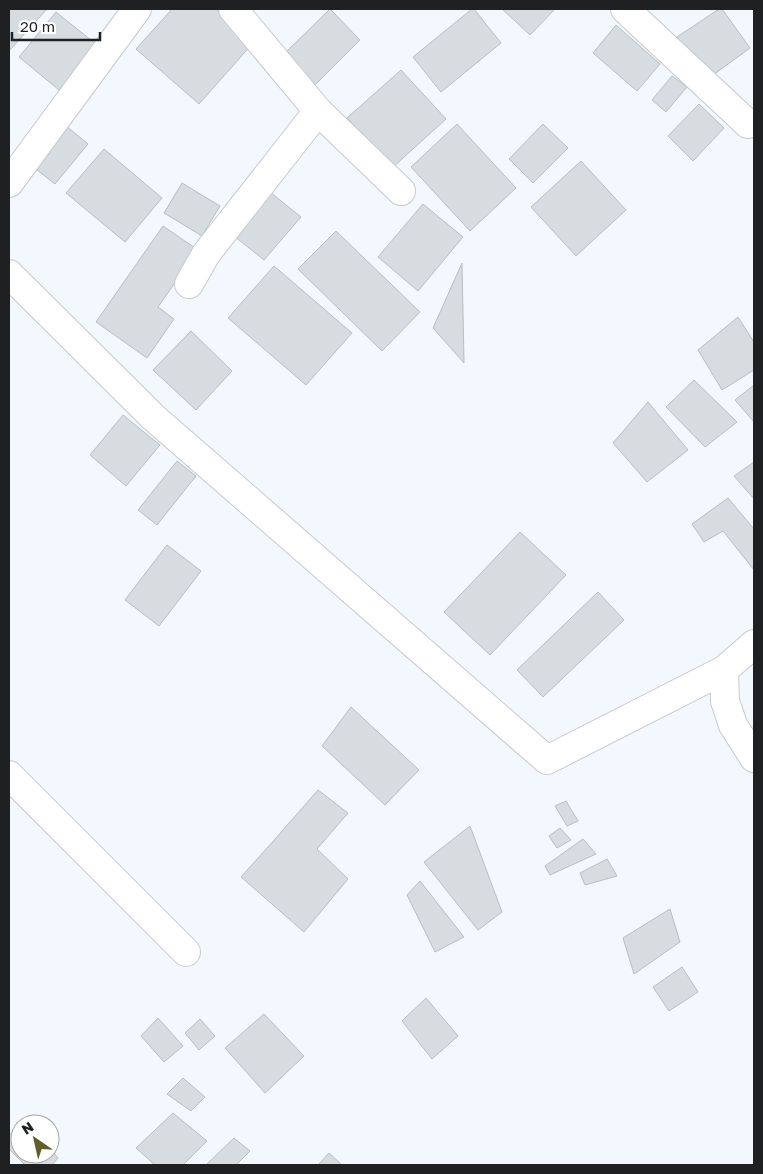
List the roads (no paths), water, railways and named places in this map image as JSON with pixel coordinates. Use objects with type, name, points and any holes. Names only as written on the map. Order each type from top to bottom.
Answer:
[{"type":"street","points":[[9,183],[137,9]]},
{"type":"street","points":[[233,9],[318,111],[402,192]]},
{"type":"street","points":[[624,9],[748,124]]},
{"type":"street","points":[[189,284],[206,254],[318,111]]},
{"type":"street","points":[[9,274],[152,418],[547,760],[724,670],[754,644]]},
{"type":"street","points":[[724,670],[724,701],[734,725],[754,758]]},
{"type":"street","points":[[9,775],[186,952]]}]
